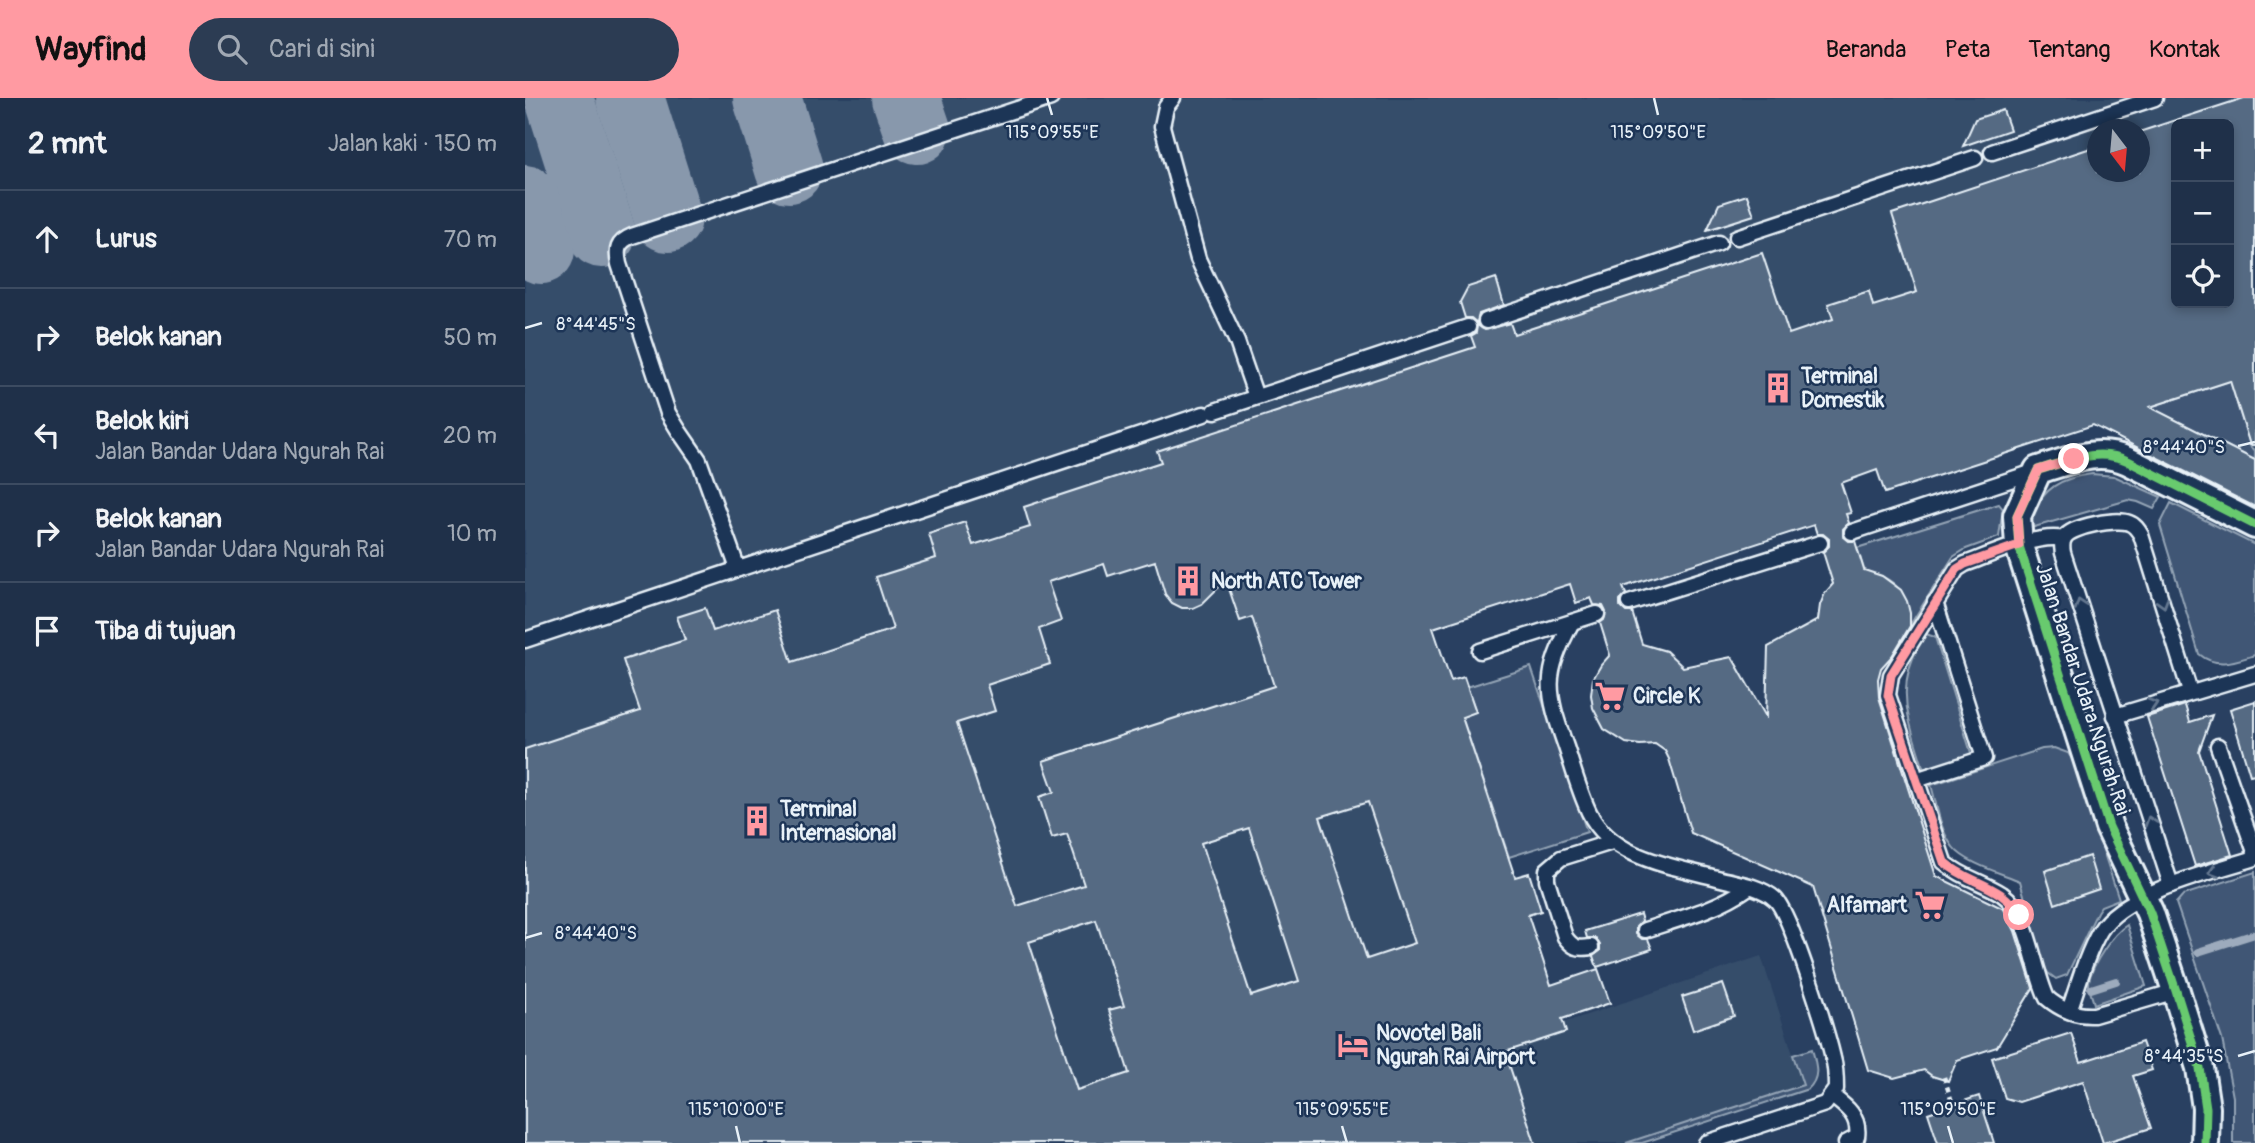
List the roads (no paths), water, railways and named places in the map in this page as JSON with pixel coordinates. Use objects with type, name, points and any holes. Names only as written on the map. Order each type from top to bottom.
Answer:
[{"type":"street","points":[[2038,470],[2091,454],[2115,454],[2255,525]]},
{"type":"street","name":"Jalan Bandar Udara Ngurah Rai","points":[[2038,470],[2017,516],[2019,545],[2109,827],[2143,897],[2200,1068],[2206,1108],[2204,1143]]},
{"type":"lane","points":[[738,569],[699,460],[669,413],[619,264],[619,244],[632,236],[1051,98]]},
{"type":"lane","points":[[1173,98],[1166,107],[1161,126],[1198,259],[1237,342],[1256,397]]},
{"type":"lane","points":[[1992,152],[2155,98]]},
{"type":"lane","points":[[1737,237],[1975,158]]},
{"type":"lane","points":[[1486,321],[1719,243]]},
{"type":"lane","points":[[525,640],[1468,327]]},
{"type":"lane","points":[[1852,532],[2038,470]]},
{"type":"lane","points":[[2176,991],[2094,1015],[2081,1016],[2057,1007],[2047,998],[2019,915],[2010,901],[1951,869],[1944,862],[1888,695],[1888,684],[1957,569],[2019,545],[2055,537],[2063,538],[2075,529],[2117,521],[2134,526],[2141,535],[2190,692]]},
{"type":"lane","points":[[2063,538],[2063,553],[2171,886]]},
{"type":"lane","points":[[1629,603],[1820,543]]},
{"type":"lane","points":[[1916,780],[1984,758],[1935,602]]},
{"type":"lane","points":[[1480,651],[1597,614]]},
{"type":"lane","points":[[1572,622],[1553,660],[1549,682],[1551,705],[1589,811],[1599,828],[1623,849],[1749,887],[1774,898],[1788,918],[1833,1057],[1836,1089],[1825,1104],[1706,1143]]},
{"type":"lane","points":[[2115,716],[2255,674]]},
{"type":"lane","points":[[2218,746],[2255,852]]},
{"type":"lane","points":[[1591,947],[1577,949],[1565,937],[1547,880],[1547,870],[1561,859],[1612,842]]},
{"type":"lane","points":[[2069,1011],[2101,930],[2117,912],[2143,897],[2171,886],[2255,858]]},
{"type":"lane","points":[[1645,930],[1714,907],[1749,887]]},
{"type":"lane","points":[[1832,1096],[1851,1110],[1858,1130],[1857,1137],[1846,1143]]},
{"type":"waterway","points":[[2198,952],[2255,934]]},
{"type":"waterway","points":[[2091,989],[2116,981]]},
{"type":"place","name":"Terminal Domestik","points":[[1778,388]]},
{"type":"place","name":"North ATC Tower","points":[[1188,581]]},
{"type":"place","name":"Circle K","points":[[1610,696]]},
{"type":"place","name":"Terminal Internasional","points":[[757,821]]},
{"type":"place","name":"Alfamart","points":[[1930,905]]},
{"type":"place","name":"Novotel Bali Ngurah Rai Airport","points":[[1353,1045]]}]
